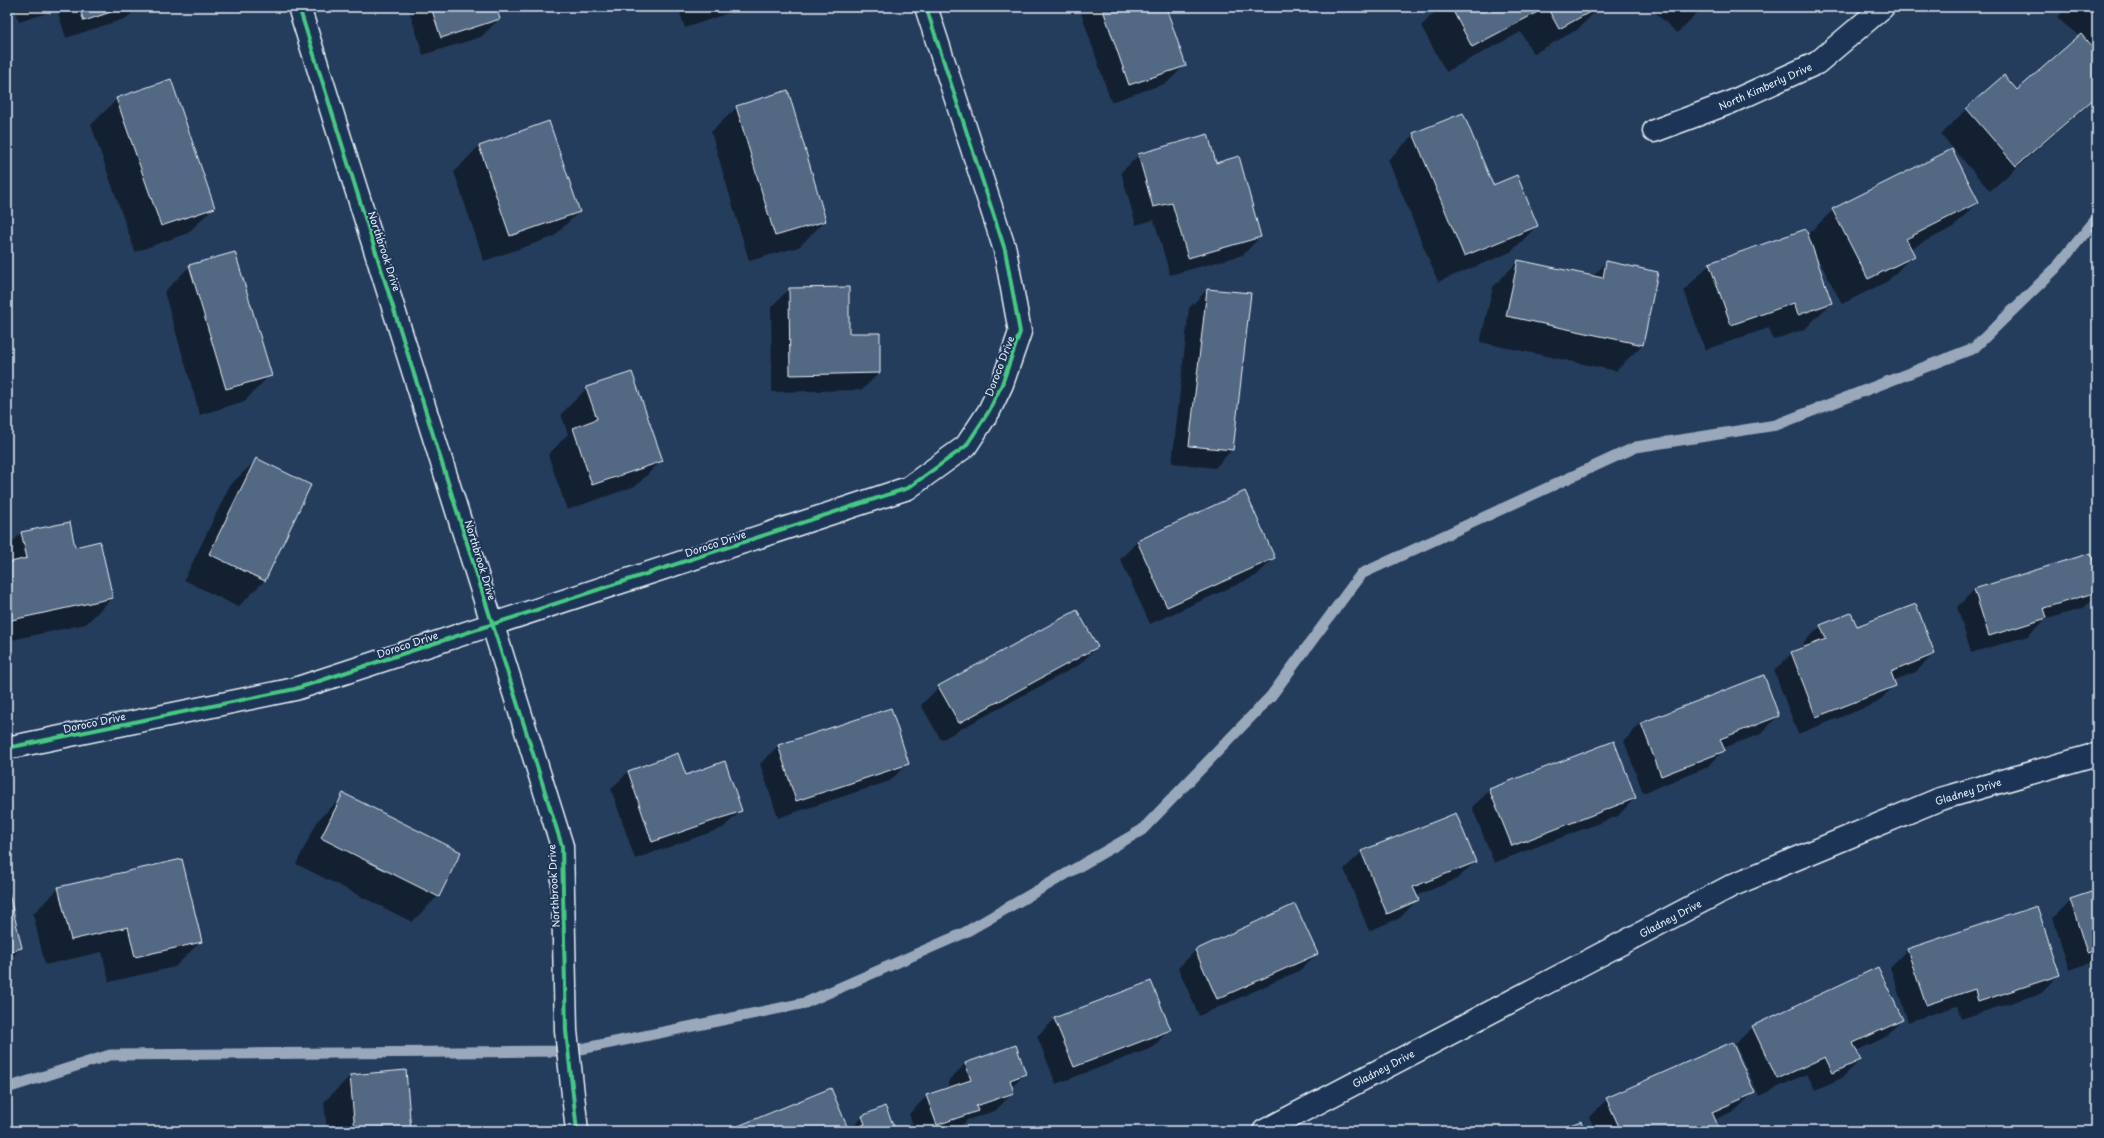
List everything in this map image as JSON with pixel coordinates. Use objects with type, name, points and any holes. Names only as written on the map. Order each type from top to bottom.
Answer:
[{"type":"street","name":"Northbrook Drive","points":[[299,7],[562,846],[566,1031],[577,1131]]},
{"type":"street","name":"Doroco Drive","points":[[7,748],[295,689],[908,488],[966,446],[989,411],[1002,384],[1020,332],[1005,250],[926,7]]},
{"type":"street","name":"North Kimberly Drive","points":[[1654,131],[1729,103],[1817,63],[1883,7]]},
{"type":"street","name":"Gladney Drive","points":[[1264,1131],[1733,885],[1940,799],[2097,754]]},
{"type":"building","points":[[79,7],[126,7],[84,21]]},
{"type":"building","points":[[431,7],[496,7],[500,19],[441,38]]},
{"type":"building","points":[[1102,7],[1166,7],[1186,66],[1129,85]]},
{"type":"building","points":[[1451,7],[1547,7],[1472,47]]},
{"type":"building","points":[[1547,7],[1599,7],[1559,29]]},
{"type":"building","points":[[2081,34],[2097,53],[2097,96],[2016,166],[1966,108],[2004,75],[2017,90]]},
{"type":"building","points":[[171,79],[215,208],[161,226],[116,98]]},
{"type":"building","points":[[788,90],[826,221],[775,236],[736,106]]},
{"type":"building","points":[[1463,113],[1493,185],[1517,175],[1538,226],[1464,256],[1413,133]]},
{"type":"building","points":[[549,121],[580,212],[510,236],[479,146]]},
{"type":"building","points":[[1208,134],[1216,163],[1239,156],[1261,237],[1188,258],[1172,203],[1153,207],[1138,154]]},
{"type":"building","points":[[1952,149],[1979,202],[1906,239],[1915,256],[1868,279],[1832,209]]},
{"type":"building","points":[[1806,229],[1832,303],[1798,315],[1794,303],[1731,325],[1709,263]]},
{"type":"building","points":[[235,252],[272,376],[226,389],[189,265]]},
{"type":"building","points":[[1518,260],[1603,278],[1606,261],[1658,272],[1643,345],[1506,316]]},
{"type":"building","points":[[849,287],[849,333],[880,333],[880,373],[790,375],[789,288]]},
{"type":"building","points":[[1207,289],[1251,293],[1233,450],[1189,446]]},
{"type":"building","points":[[632,372],[663,461],[592,485],[573,428],[597,419],[586,387]]},
{"type":"building","points":[[256,458],[311,485],[265,581],[209,554]]},
{"type":"building","points":[[1245,491],[1275,558],[1167,607],[1137,541]]},
{"type":"building","points":[[70,522],[75,547],[100,541],[113,598],[7,621],[7,563],[27,558],[21,532]]},
{"type":"building","points":[[2091,553],[2097,572],[2097,592],[2044,608],[2047,618],[1989,636],[1974,589]]},
{"type":"building","points":[[1916,604],[1935,654],[1891,672],[1896,686],[1816,717],[1791,652],[1826,639],[1820,625],[1851,613],[1857,626]]},
{"type":"building","points":[[1077,610],[1098,647],[959,723],[938,686]]},
{"type":"building","points":[[1764,675],[1779,716],[1720,739],[1725,751],[1661,776],[1641,723]]},
{"type":"building","points":[[891,708],[909,764],[796,801],[778,745]]},
{"type":"building","points":[[1614,741],[1636,798],[1512,846],[1489,789]]},
{"type":"building","points":[[678,753],[686,775],[725,761],[742,811],[652,842],[628,771]]},
{"type":"building","points":[[343,793],[461,852],[439,897],[321,838]]},
{"type":"building","points":[[1456,813],[1476,862],[1413,887],[1419,900],[1387,914],[1361,851]]},
{"type":"building","points":[[182,859],[202,942],[135,957],[128,927],[71,940],[58,887]]},
{"type":"building","points":[[7,885],[22,948],[7,952]]},
{"type":"building","points":[[2097,890],[2097,950],[2087,953],[2070,899]]},
{"type":"building","points":[[1295,904],[1318,954],[1217,999],[1195,950]]},
{"type":"building","points":[[2037,906],[2060,975],[1978,1002],[1975,989],[1926,1005],[1907,949]]},
{"type":"building","points":[[1878,967],[1903,1020],[1853,1043],[1861,1060],[1833,1073],[1825,1057],[1777,1079],[1752,1026]]},
{"type":"building","points":[[1151,981],[1171,1030],[1074,1067],[1054,1018]]},
{"type":"building","points":[[1732,1042],[1755,1093],[1712,1112],[1720,1131],[1621,1131],[1606,1098]]},
{"type":"building","points":[[1016,1045],[1026,1074],[1010,1080],[1014,1093],[976,1106],[978,1111],[937,1125],[926,1095],[971,1080],[965,1063]]},
{"type":"building","points":[[406,1070],[411,1131],[355,1131],[350,1075]]},
{"type":"building","points":[[831,1088],[849,1131],[726,1131]]},
{"type":"building","points":[[885,1106],[896,1131],[850,1131],[865,1124],[862,1116]]},
{"type":"building","points":[[1581,1121],[1585,1131],[1554,1131]]},
{"type":"waterway","points":[[7,1088],[110,1055],[571,1051],[805,1003],[964,933],[1142,830],[1271,696],[1361,574],[1636,447],[1776,425],[1974,348],[2056,268],[2097,218]]},
{"type":"cycle path","points":[[299,7],[562,846],[566,1031],[577,1131]]},
{"type":"cycle path","points":[[7,748],[295,689],[908,488],[966,446],[989,411],[1002,384],[1020,332],[1005,250],[926,7]]}]
